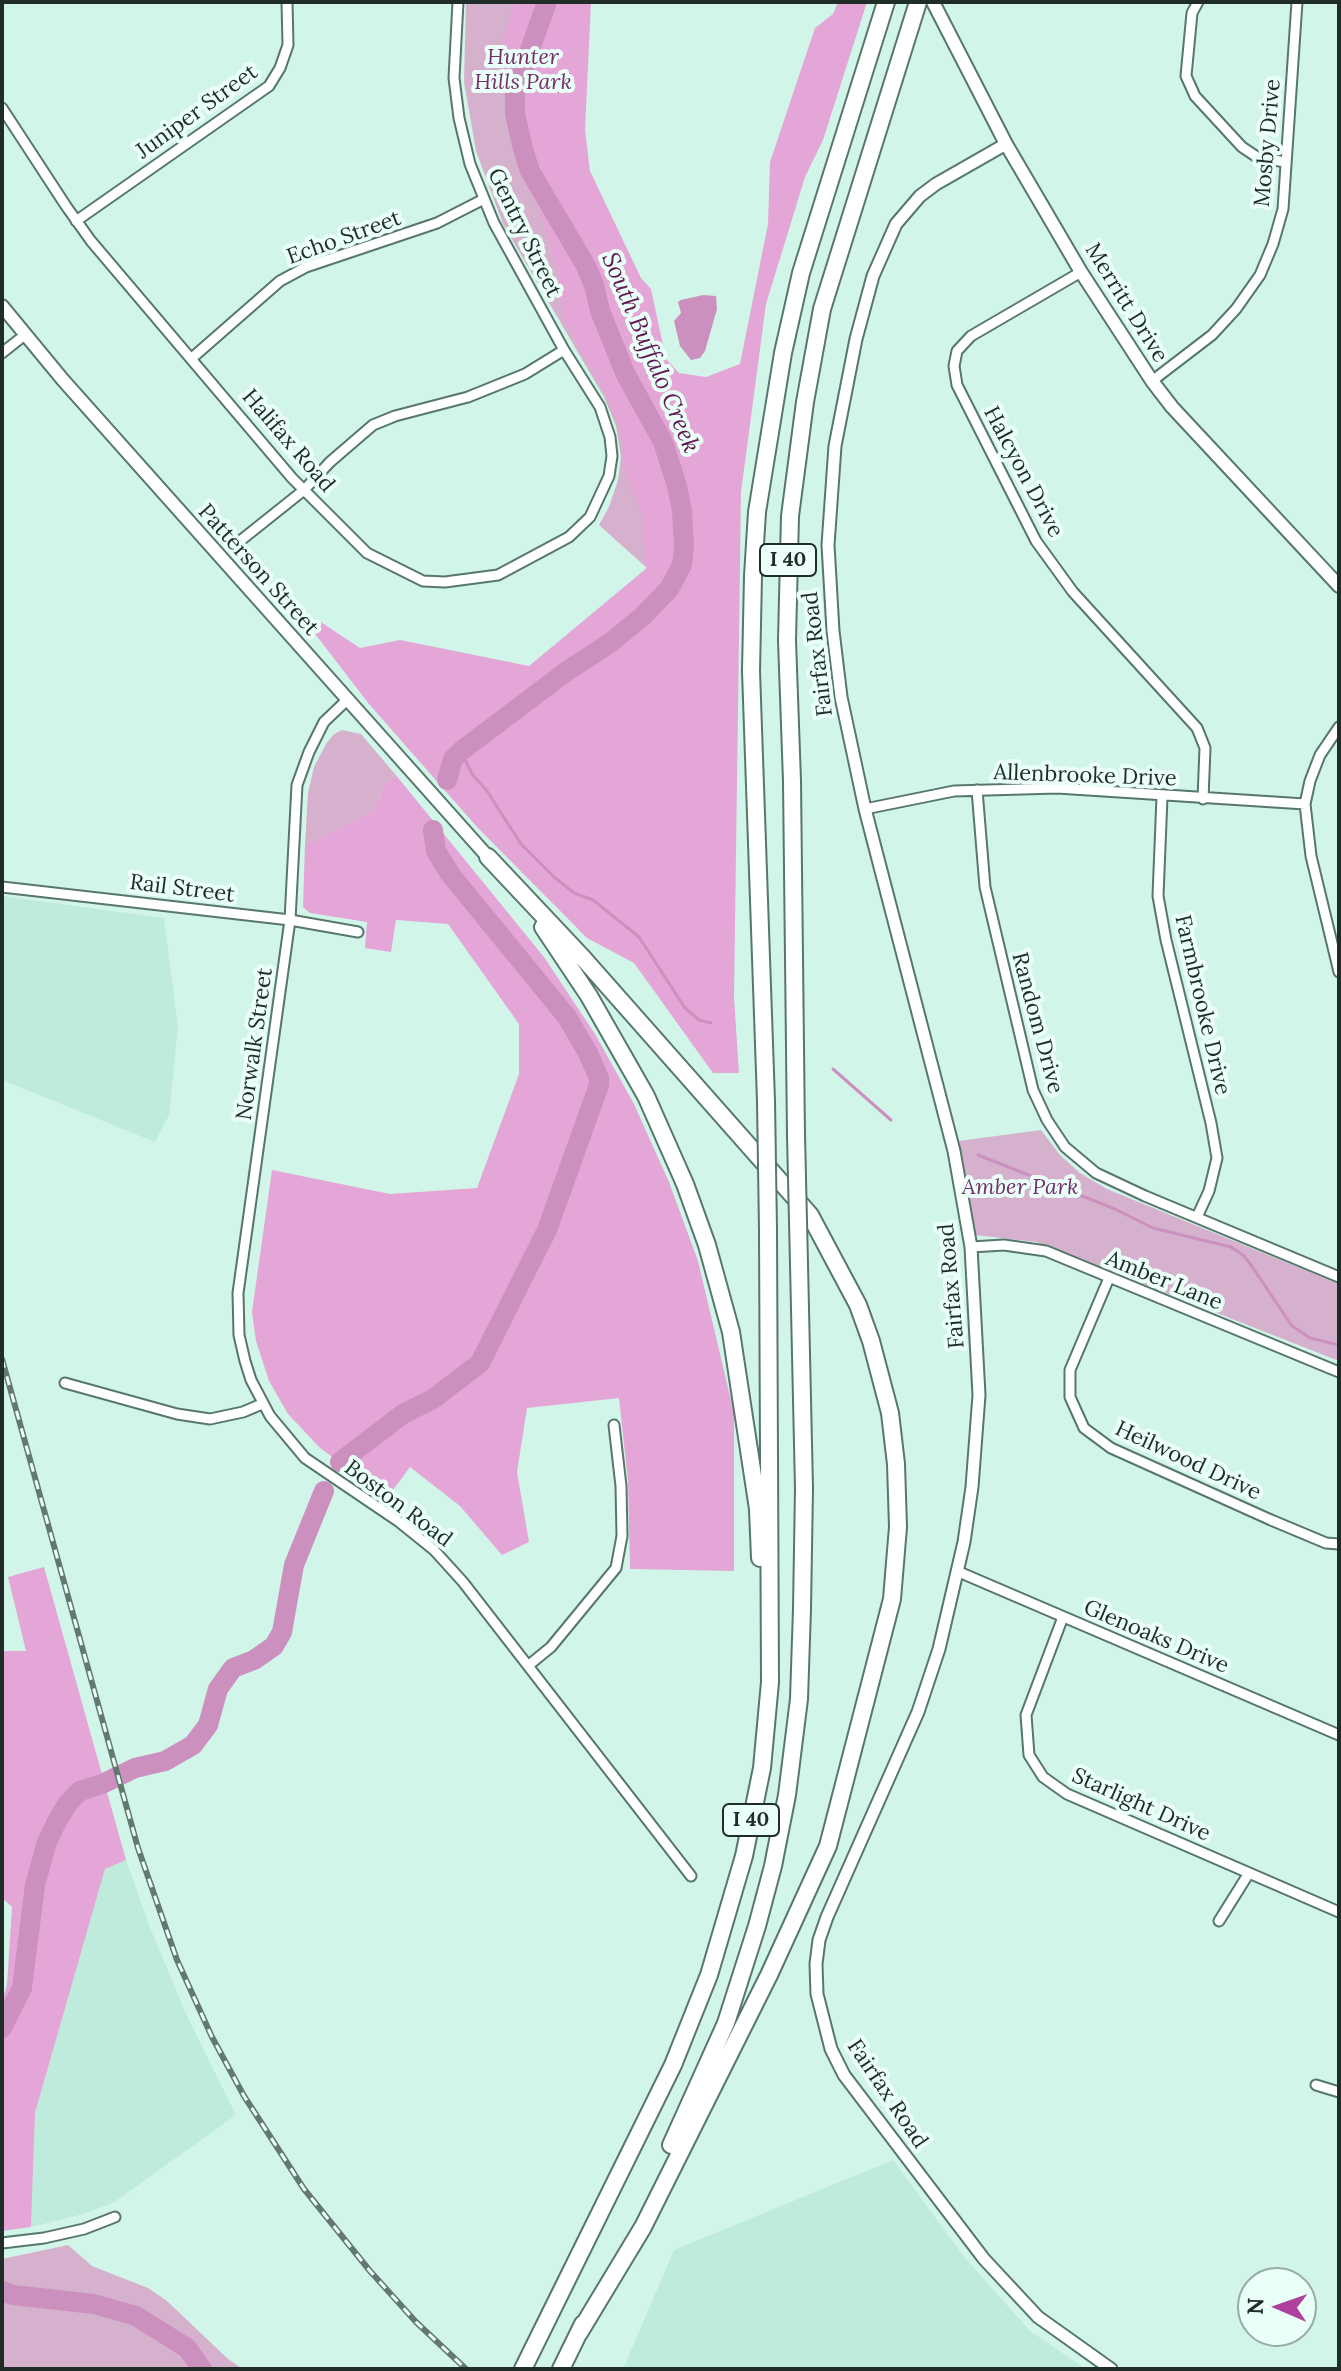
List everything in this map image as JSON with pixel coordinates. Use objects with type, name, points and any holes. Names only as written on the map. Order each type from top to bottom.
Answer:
[{"type":"highway","name":"I 40","points":[[524,2366],[673,2065],[709,1975],[744,1856],[762,1768],[770,1682],[766,1101],[751,671],[757,512],[780,368],[801,273],[886,2]]},
{"type":"highway","name":"I 40","points":[[561,2369],[679,2129],[726,2023],[773,1866],[787,1795],[799,1699],[804,1489],[787,640],[790,516],[805,402],[822,309],[918,2]]},
{"type":"highway","points":[[488,857],[548,934],[581,983],[641,1087],[685,1184],[707,1245],[731,1332],[758,1509],[761,1592],[770,1682]]},
{"type":"highway","points":[[488,857],[583,958],[810,1215],[858,1305],[871,1341],[890,1413],[896,1464],[898,1527],[892,1599],[828,1846],[769,1975],[643,2227],[579,2333]]},
{"type":"main road","name":"Merritt Drive","points":[[933,2],[1006,144],[1081,272],[1152,381],[1172,407],[1339,586]]},
{"type":"main road","name":"Patterson Street","points":[[2,306],[488,857]]},
{"type":"street","name":"Juniper Street","points":[[76,221],[269,86],[280,68],[288,45],[287,2]]},
{"type":"street","name":"Gentry Street","points":[[458,2],[454,78],[470,164],[494,223],[564,350],[600,407],[610,437],[612,465]]},
{"type":"street","points":[[1198,2],[1192,13],[1186,76],[1195,96],[1242,147],[1257,157],[1285,162]]},
{"type":"street","name":"Mosby Drive","points":[[1152,381],[1212,335],[1238,307],[1260,275],[1273,244],[1283,209],[1297,2]]},
{"type":"street","name":"Halifax Road","points":[[2,108],[76,221],[304,490],[367,553],[423,581],[459,581],[498,575],[569,537],[590,517],[602,495],[612,465]]},
{"type":"street","name":"Fairfax Road","points":[[1006,144],[936,184],[920,196],[896,224],[873,276],[856,339],[841,407],[828,510],[830,598],[841,697],[865,809],[946,1116],[971,1247],[979,1395],[972,1487],[959,1572],[939,1649],[918,1712],[823,1928],[816,1964],[817,1994],[831,2049],[844,2075],[977,2250],[1038,2317],[1111,2369]]},
{"type":"street","name":"Echo Street","points":[[192,358],[280,281],[306,267],[437,223],[484,199]]},
{"type":"street","name":"Halcyon Drive","points":[[1081,272],[971,336],[957,351],[954,366],[957,385],[1036,541],[1073,592],[1197,728],[1205,748],[1203,799]]},
{"type":"street","points":[[2,353],[26,334]]},
{"type":"street","points":[[240,541],[304,490],[330,462],[373,425],[395,416],[468,397],[525,374],[564,350]]},
{"type":"street","name":"Norwalk Street","points":[[262,1404],[245,1361],[239,1335],[238,1293],[290,920],[297,785],[324,722],[347,700]]},
{"type":"street","points":[[1339,727],[1320,755],[1305,804],[1311,856],[1339,972]]},
{"type":"street","name":"Allenbrooke Drive","points":[[865,809],[954,791],[1057,788],[1305,804]]},
{"type":"street","name":"Random Drive","points":[[977,790],[985,887],[1033,1090],[1047,1120],[1065,1147],[1096,1173],[1339,1277]]},
{"type":"street","name":"Farmbrooke Drive","points":[[1162,797],[1158,896],[1217,1158],[1209,1191],[1197,1217]]},
{"type":"street","name":"Rail Street","points":[[2,887],[290,920],[358,932]]},
{"type":"street","name":"Amber Lane","points":[[971,1247],[1004,1245],[1046,1251],[1339,1372]]},
{"type":"street","name":"Heilwood Drive","points":[[1109,1278],[1070,1370],[1070,1397],[1084,1428],[1125,1455],[1326,1543],[1339,1544]]},
{"type":"street","points":[[65,1383],[177,1414],[210,1419],[243,1412],[262,1404]]},
{"type":"street","name":"Boston Road","points":[[262,1404],[305,1458],[398,1521],[434,1550],[529,1665],[691,1876]]},
{"type":"street","points":[[529,1665],[551,1647],[616,1568],[622,1523],[614,1425]]},
{"type":"street","name":"Glenoaks Drive","points":[[959,1572],[1339,1735]]},
{"type":"street","name":"Starlight Drive","points":[[1063,1617],[1026,1715],[1029,1755],[1043,1777],[1067,1794],[1339,1912]]},
{"type":"street","points":[[1219,1921],[1249,1873]]},
{"type":"street","points":[[1316,2085],[1339,2092]]},
{"type":"street","points":[[2,2243],[84,2229],[115,2217]]},
{"type":"shaded area","points":[[703,295],[716,296],[717,309],[705,351],[700,358],[691,360],[680,346],[674,321],[681,313],[678,302]]},
{"type":"shaded area","points":[[2,896],[164,918],[178,1027],[169,1115],[155,1142],[2,1080]]},
{"type":"shaded area","points":[[126,1860],[187,2016],[236,2115],[113,2203],[31,2227],[35,2113],[105,1869]]},
{"type":"shaded area","points":[[893,2160],[965,2258],[1030,2331],[1086,2369],[623,2369],[674,2250]]},
{"type":"green space","name":"Hunter Hills Park","points":[[466,2],[585,2],[576,168],[720,510],[530,666],[647,568],[599,525],[618,480],[621,457],[616,426],[604,397],[503,224],[476,151],[464,82]]},
{"type":"green space","points":[[515,2],[591,2],[585,130],[590,171],[641,278],[651,289],[666,359],[679,373],[706,377],[740,364],[768,224],[770,162],[815,28],[833,14],[838,2],[867,2],[823,140],[805,177],[766,304],[741,492],[734,997],[739,1073],[713,1073],[634,963],[587,938],[477,827],[369,704],[309,626],[316,619],[360,648],[400,640],[529,666],[647,568],[642,515],[624,468],[623,441],[618,422],[562,316],[558,271],[507,107],[501,42]]},
{"type":"green space","points":[[342,730],[361,734],[395,774],[383,787],[373,811],[305,845],[308,793],[314,767],[326,744]]},
{"type":"green space","points":[[395,774],[544,957],[595,1034],[634,1104],[669,1182],[698,1261],[734,1413],[734,1571],[630,1569],[628,1481],[619,1398],[527,1408],[517,1472],[529,1542],[502,1555],[460,1506],[410,1467],[388,1497],[320,1448],[288,1414],[269,1381],[256,1341],[252,1312],[272,1170],[390,1194],[477,1188],[519,1074],[519,1024],[448,924],[396,920],[391,952],[365,948],[367,922],[310,913],[303,907],[305,845],[373,811],[383,787]]},
{"type":"green space","name":"Amber Park","points":[[1041,1130],[1060,1155],[1080,1173],[1107,1189],[1339,1284],[1339,1361],[1036,1242],[975,1235],[959,1141]]},
{"type":"green space","points":[[44,1567],[126,1860],[105,1869],[35,2113],[31,2227],[2,2231],[2,2002],[7,1985],[12,1907],[2,1898],[2,1651],[26,1651],[8,1577]]},
{"type":"green space","points":[[68,2245],[92,2266],[148,2288],[167,2301],[228,2359],[243,2369],[2,2369],[2,2259]]},
{"type":"waterway","name":"South Buffalo Creek","points":[[447,780],[453,759],[461,751],[643,616],[669,589],[682,565],[682,511],[663,442],[626,375],[586,266],[530,171],[523,149],[515,114],[515,92],[547,2]]},
{"type":"waterway","points":[[461,751],[472,774],[487,791],[521,844],[574,893],[593,900],[639,937],[685,1008],[699,1020],[711,1023]]},
{"type":"waterway","name":"South Buffalo Creek","points":[[340,1462],[403,1414],[433,1399],[480,1363],[547,1230],[599,1085],[588,1053],[567,1017],[450,874],[436,851],[433,830]]},
{"type":"waterway","points":[[833,1069],[891,1120]]},
{"type":"waterway","points":[[978,1155],[1115,1209],[1153,1228],[1231,1247],[1251,1265],[1292,1326],[1310,1338],[1339,1345]]},
{"type":"waterway","name":"South Buffalo Creek","points":[[2,2028],[22,1988],[35,1885],[47,1842],[56,1823],[80,1791],[135,1768],[165,1761],[193,1745],[208,1725],[218,1689],[233,1668],[254,1660],[274,1646],[282,1632],[294,1565],[324,1491]]},
{"type":"waterway","name":"South Buffalo Creek","points":[[2,2291],[13,2295],[94,2304],[136,2316],[187,2348],[202,2369]]},
{"type":"railway","points":[[2,1359],[138,1848],[177,1960],[212,2037],[244,2096],[304,2189],[370,2271],[416,2322],[466,2369]]}]
